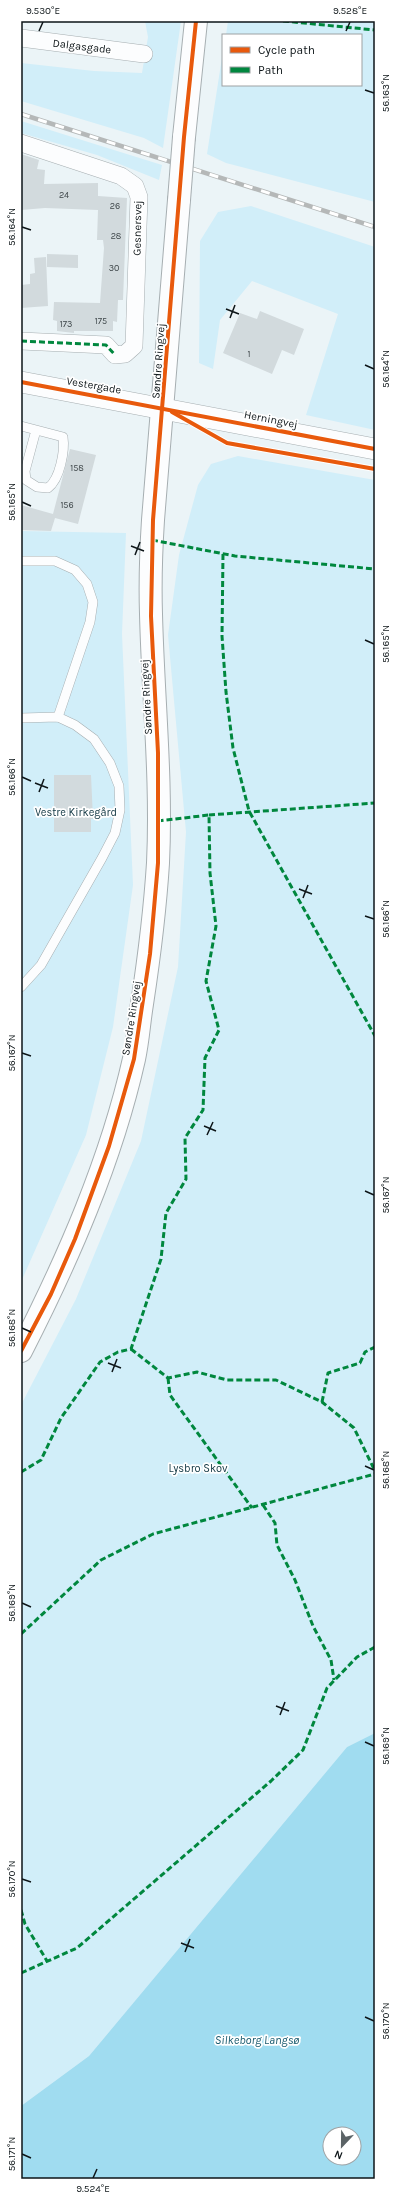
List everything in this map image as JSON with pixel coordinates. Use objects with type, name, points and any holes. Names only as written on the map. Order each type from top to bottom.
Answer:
[{"type":"main road","name":"Søndre Ringvej","points":[[21,1351],[51,1294],[74,1239],[109,1146],[134,1059],[150,954],[158,863],[158,752],[150,569],[184,137],[196,21]]},
{"type":"street","name":"Dalgasgade","points":[[21,38],[144,54]]},
{"type":"street","name":"Gesnersvej","points":[[21,143],[121,176],[135,186],[139,197],[134,346],[125,354],[115,355],[106,344],[21,341]]},
{"type":"street","name":"Vestergade","points":[[21,382],[163,407]]},
{"type":"street","name":"Herningvej","points":[[163,407],[375,448]]},
{"type":"lane","points":[[21,426],[64,437],[64,446],[54,483],[48,488],[37,487],[26,480],[25,471],[36,430]]},
{"type":"lane","points":[[21,561],[55,561],[75,570],[87,584],[93,602],[90,622],[58,717]]},
{"type":"lane","points":[[21,718],[58,717],[76,725],[94,739],[110,763],[119,786],[120,810],[115,833],[102,858],[41,965],[21,988]]},
{"type":"green space","points":[[145,21],[181,21],[163,148],[144,138],[21,101],[21,63],[94,71],[142,73],[148,37]]},
{"type":"green space","points":[[228,21],[375,21],[375,202],[226,163],[207,154],[222,57],[222,86],[362,86],[362,34],[226,34]]},
{"type":"green space","points":[[21,121],[162,165],[159,180],[97,155],[21,133]]},
{"type":"green space","points":[[251,206],[375,247],[375,430],[306,415],[338,314],[252,281],[220,320],[213,369],[199,363],[200,241],[218,212]]},
{"type":"green space","name":"Lysbro Skov","points":[[238,456],[375,480],[375,1733],[347,1747],[89,2056],[21,2106],[21,1405],[76,1299],[141,1141],[178,967],[186,832],[168,635],[179,555],[198,485],[211,464]]},
{"type":"green space","name":"Vestre Kirkegård","points":[[21,531],[126,533],[122,634],[133,885],[113,1027],[86,1135],[21,1282]]},
{"type":"water","name":"Silkeborg Langsø","points":[[375,1733],[375,2179],[21,2179],[21,2106],[89,2056],[347,1747]]},
{"type":"building","points":[[21,154],[39,160],[37,169],[45,170],[44,184],[98,183],[98,196],[127,198],[123,300],[118,300],[117,322],[113,321],[113,331],[74,331],[74,333],[57,331],[57,321],[53,320],[54,302],[100,303],[104,248],[103,240],[97,240],[98,210],[45,208],[21,210]]},
{"type":"building","points":[[47,254],[78,255],[78,268],[47,267]]},
{"type":"building","points":[[46,257],[48,306],[21,308],[21,285],[30,284],[30,274],[35,273],[34,258]]},
{"type":"building","points":[[260,311],[304,329],[294,355],[282,350],[272,374],[223,353],[240,313],[257,319]]},
{"type":"building","points":[[70,449],[96,455],[78,524],[55,518],[51,531],[21,530],[21,505],[53,514]]},
{"type":"building","points":[[54,775],[91,775],[93,819],[91,819],[91,832],[54,832]]},
{"type":"railway","points":[[21,114],[375,227]]},
{"type":"marked path","points":[[283,21],[375,30]]},
{"type":"marked path","points":[[21,341],[106,345],[115,355]]},
{"type":"marked path","points":[[152,540],[235,556],[375,569]]},
{"type":"marked path","points":[[223,554],[222,636],[226,692],[233,748],[249,811],[375,1036]]},
{"type":"marked path","points":[[209,815],[375,803]]},
{"type":"marked path","points":[[21,1472],[41,1460],[61,1418],[100,1362],[118,1352],[131,1349],[161,1259],[166,1213],[186,1179],[185,1138],[203,1110],[205,1058],[219,1030],[206,981],[216,926],[210,873],[209,815],[158,821]]},
{"type":"marked path","points":[[322,1402],[328,1373],[360,1363],[365,1352],[375,1347]]},
{"type":"marked path","points":[[131,1349],[168,1378],[197,1372],[227,1380],[276,1380],[322,1402],[354,1428],[375,1471]]},
{"type":"marked path","points":[[168,1378],[170,1395],[252,1508]]},
{"type":"marked path","points":[[21,1634],[101,1560],[153,1534],[375,1474]]},
{"type":"marked path","points":[[263,1505],[275,1523],[277,1545],[295,1580],[313,1626],[331,1660],[334,1680]]},
{"type":"marked path","points":[[21,1973],[77,1948],[271,1781],[303,1750],[327,1688],[357,1657],[375,1647]]},
{"type":"marked path","points":[[21,1910],[25,1924],[47,1961]]},
{"type":"cycle path","points":[[21,1351],[51,1294],[75,1239],[109,1146],[134,1059],[150,954],[158,863],[158,753],[151,616],[153,520],[184,137],[196,21]]},
{"type":"cycle path","points":[[21,382],[375,449]]},
{"type":"cycle path","points":[[172,412],[227,443],[375,469]]}]
